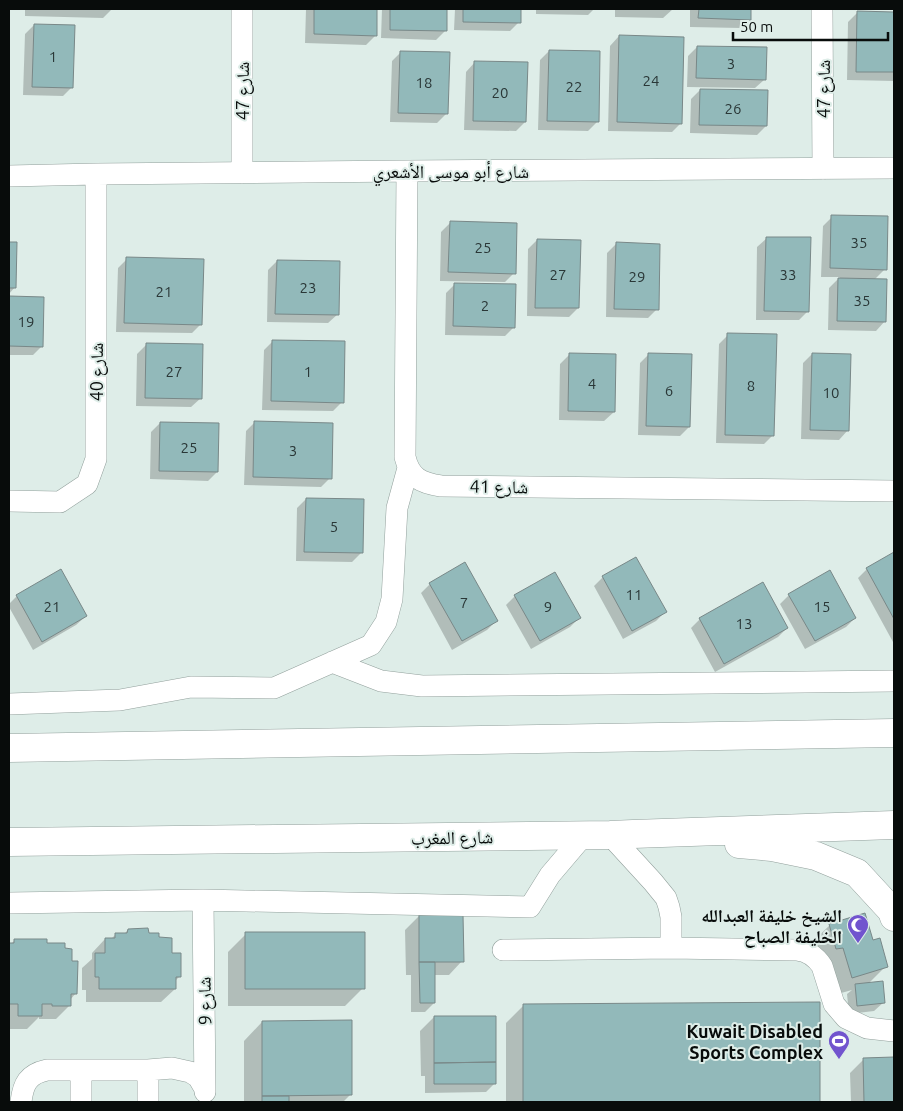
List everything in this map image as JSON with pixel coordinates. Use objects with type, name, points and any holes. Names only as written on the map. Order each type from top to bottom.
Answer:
[{"type":"highway","points":[[9,748],[894,733]]},
{"type":"highway","name":"شارع المغرب","points":[[9,842],[609,835],[894,825]]},
{"type":"highway","points":[[609,835],[772,847],[816,856],[857,873],[892,911],[894,917]]},
{"type":"street","name":"شارع 47","points":[[242,9],[242,173]]},
{"type":"street","name":"شارع 47","points":[[822,9],[823,169]]},
{"type":"street","name":"شارع أبو موسى الأشعري","points":[[9,176],[894,168]]},
{"type":"street","points":[[9,704],[120,700],[191,687],[274,688],[370,645],[386,622],[392,599],[397,508],[408,468],[405,457],[407,171]]},
{"type":"street","name":"شارع 40","points":[[9,501],[60,502],[87,484],[96,459],[96,174]]},
{"type":"street","name":"شارع 41","points":[[408,468],[416,479],[441,486],[894,491]]},
{"type":"street","points":[[332,662],[381,681],[422,686],[894,681]]},
{"type":"street","points":[[9,903],[203,900],[530,907],[550,876],[609,835],[666,898],[671,917],[671,948]]},
{"type":"street","name":"شارع 9","points":[[203,900],[205,1096]]},
{"type":"street","points":[[503,950],[671,948],[803,951],[814,956],[822,966],[834,1004],[846,1018],[867,1028],[894,1031]]},
{"type":"street","points":[[21,1102],[23,1090],[30,1078],[36,1072],[47,1070],[148,1070],[172,1068],[190,1072],[198,1077],[205,1096]]},
{"type":"street","points":[[81,1070],[81,1102]]},
{"type":"street","points":[[148,1070],[148,1102]]},
{"type":"building","points":[[314,9],[377,9],[377,36],[314,34]]},
{"type":"building","points":[[390,9],[447,9],[447,31],[390,30]]},
{"type":"building","points":[[463,9],[521,9],[521,23],[463,22]]},
{"type":"building","points":[[699,9],[751,9],[751,20],[698,18]]},
{"type":"building","points":[[857,11],[894,12],[894,72],[856,72]]},
{"type":"building","points":[[34,24],[75,25],[73,88],[32,87]]},
{"type":"building","points":[[619,35],[684,37],[682,124],[617,122]]},
{"type":"building","points":[[697,46],[767,47],[766,80],[696,78]]},
{"type":"building","points":[[549,50],[600,51],[599,122],[547,121]]},
{"type":"building","points":[[400,51],[450,52],[448,114],[398,113]]},
{"type":"building","points":[[474,61],[528,62],[526,122],[473,121]]},
{"type":"building","points":[[700,89],[768,90],[767,126],[699,125]]},
{"type":"building","points":[[831,215],[888,216],[887,270],[830,268]]},
{"type":"building","points":[[450,221],[517,223],[516,274],[448,272]]},
{"type":"building","points":[[766,237],[811,237],[809,312],[764,311]]},
{"type":"building","points":[[537,239],[581,240],[579,308],[535,308]]},
{"type":"building","points":[[9,242],[17,242],[16,288],[9,288]]},
{"type":"building","points":[[616,242],[660,244],[659,310],[614,309]]},
{"type":"building","points":[[126,257],[204,259],[202,325],[124,323]]},
{"type":"building","points":[[277,260],[340,261],[339,315],[275,314]]},
{"type":"building","points":[[838,278],[887,279],[886,322],[837,321]]},
{"type":"building","points":[[454,283],[516,284],[515,328],[453,326]]},
{"type":"building","points":[[9,296],[44,297],[43,347],[9,346]]},
{"type":"building","points":[[727,333],[777,334],[774,436],[725,435]]},
{"type":"building","points":[[272,340],[345,341],[344,403],[271,401]]},
{"type":"building","points":[[146,343],[203,344],[202,399],[145,398]]},
{"type":"building","points":[[569,353],[616,354],[615,412],[568,411]]},
{"type":"building","points":[[648,353],[692,354],[690,427],[646,426]]},
{"type":"building","points":[[812,353],[851,354],[849,431],[810,430]]},
{"type":"building","points":[[254,421],[333,423],[332,479],[253,477]]},
{"type":"building","points":[[160,422],[219,423],[218,472],[159,471]]},
{"type":"building","points":[[306,498],[364,499],[363,553],[304,552]]},
{"type":"building","points":[[894,552],[894,619],[866,568]]},
{"type":"building","points":[[636,557],[667,612],[632,631],[602,576]]},
{"type":"building","points":[[465,562],[498,621],[462,641],[429,583]]},
{"type":"building","points":[[61,569],[87,616],[42,642],[16,595]]},
{"type":"building","points":[[830,570],[856,618],[815,641],[788,594]]},
{"type":"building","points":[[555,572],[581,618],[540,641],[514,595]]},
{"type":"building","points":[[763,582],[788,628],[724,664],[699,618]]},
{"type":"building","name":"الشيخ خليفة العبدالله الخليفة الصباح","points":[[865,913],[873,940],[880,938],[888,967],[852,978],[843,948],[836,949],[829,924]]},
{"type":"building","points":[[419,915],[463,915],[464,962],[419,962]]},
{"type":"building","points":[[148,928],[149,933],[159,933],[159,937],[172,938],[172,953],[181,953],[181,977],[176,977],[176,989],[99,989],[99,977],[95,977],[95,953],[105,953],[105,938],[115,938],[115,933],[127,933],[128,929]]},
{"type":"building","points":[[245,932],[365,932],[365,989],[245,989]]},
{"type":"building","points":[[14,939],[47,939],[47,943],[65,943],[65,948],[72,949],[72,961],[78,961],[77,994],[71,994],[71,1006],[42,1004],[42,1016],[18,1016],[18,1004],[9,1004],[9,943],[14,943]]},
{"type":"building","points":[[419,962],[435,962],[435,1003],[420,1003]]},
{"type":"building","points":[[883,981],[885,1003],[857,1006],[855,984]]},
{"type":"building","points":[[820,1002],[820,1102],[523,1102],[523,1004]]},
{"type":"building","points":[[434,1016],[496,1016],[496,1062],[434,1063]]},
{"type":"building","points":[[352,1020],[352,1095],[262,1096],[262,1021]]},
{"type":"building","points":[[894,1057],[894,1102],[864,1102],[863,1058]]},
{"type":"building","points":[[496,1062],[496,1084],[434,1084],[434,1063]]},
{"type":"building","points":[[262,1096],[289,1096],[289,1102],[262,1102]]},
{"type":"place","name":"الشيخ خليفة العبدالله الخليفة الصباح","points":[[858,944]]},
{"type":"place","name":"Kuwait Disabled Sports Complex","points":[[839,1060]]}]
